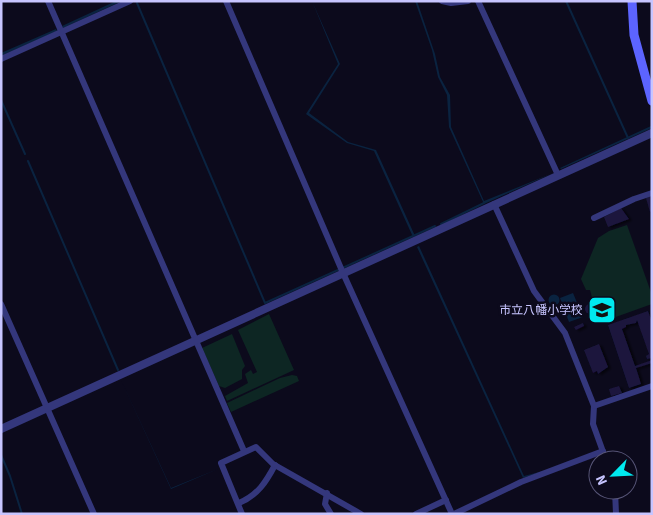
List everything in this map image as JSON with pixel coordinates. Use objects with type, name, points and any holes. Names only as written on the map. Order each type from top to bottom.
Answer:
[{"type":"main road","points":[[632,1],[634,35],[652,101]]},
{"type":"street","points":[[48,1],[244,451]]},
{"type":"street","points":[[1,60],[130,1]]},
{"type":"street","points":[[226,1],[343,273],[453,514],[521,482],[588,457]]},
{"type":"street","points":[[442,1],[451,3],[468,1]]},
{"type":"street","points":[[478,1],[558,175]]},
{"type":"street","points":[[1,429],[652,133]]},
{"type":"street","points":[[594,218],[634,199],[652,193]]},
{"type":"street","points":[[494,204],[534,290],[564,333],[594,406],[594,424],[603,450]]},
{"type":"street","points":[[1,304],[94,514]]},
{"type":"street","points":[[594,406],[652,386]]},
{"type":"street","points":[[242,514],[221,463],[256,447],[275,465],[361,514]]},
{"type":"street","points":[[239,503],[254,495],[264,484],[275,465]]},
{"type":"street","points":[[327,493],[325,504],[331,514]]},
{"type":"street","points":[[416,514],[446,500]]},
{"type":"street","points":[[615,500],[616,514]]},
{"type":"green space","points":[[627,225],[652,295],[652,304],[599,323],[590,290],[586,290],[581,279],[598,238],[609,231]]},
{"type":"green space","points":[[269,314],[294,370],[227,401],[225,396],[248,383],[245,374],[251,370],[253,374],[257,372],[238,330]]},
{"type":"green space","points":[[232,334],[245,366],[242,370],[242,379],[225,388],[219,386],[202,348]]},
{"type":"green space","points":[[292,375],[297,376],[299,381],[231,412],[227,403],[280,378]]},
{"type":"water","points":[[116,1],[122,1],[63,28],[62,26]]},
{"type":"water","points":[[312,1],[340,64],[309,113],[348,142],[376,150],[415,236],[413,237],[374,151],[347,143],[306,114],[338,64]]},
{"type":"water","points":[[415,1],[417,1],[435,54],[440,77],[450,95],[451,127],[484,201],[553,173],[484,204],[449,127],[447,95],[438,77],[432,50]]},
{"type":"water","points":[[56,29],[57,31],[1,56],[1,53]]},
{"type":"water","points":[[651,126],[652,128],[560,168]]},
{"type":"water","points":[[419,246],[524,476],[543,471],[523,478],[417,247]]},
{"type":"water","points":[[573,293],[583,317],[569,322],[560,298]]},
{"type":"water","points":[[554,294],[560,300],[554,306],[548,300]]},
{"type":"water","points":[[121,380],[171,488],[218,469],[171,489]]},
{"type":"building","points":[[652,196],[652,211],[650,212],[646,198]]},
{"type":"building","points":[[621,208],[629,219],[608,227],[604,217]]},
{"type":"building","points":[[590,304],[595,309],[590,314],[585,309]]},
{"type":"building","points":[[648,311],[652,322],[652,358],[647,359],[646,356],[649,354],[637,320],[636,323],[626,325],[622,329],[635,366],[652,360],[652,363],[636,368],[641,384],[629,388],[608,325]]},
{"type":"building","points":[[583,323],[584,326],[576,330],[574,327]]},
{"type":"building","points":[[599,344],[608,367],[598,374],[597,371],[593,373],[584,350]]},
{"type":"building","points":[[619,386],[622,393],[611,396],[609,389]]},
{"type":"waterway","points":[[566,1],[628,138]]},
{"type":"waterway","points":[[137,3],[265,303],[435,226]]},
{"type":"waterway","points":[[1,100],[25,154]]},
{"type":"waterway","points":[[28,161],[118,370]]},
{"type":"waterway","points":[[441,224],[484,203]]},
{"type":"waterway","points":[[1,455],[22,514]]},
{"type":"place","name":"市立八幡小学校","points":[[602,310]]}]
